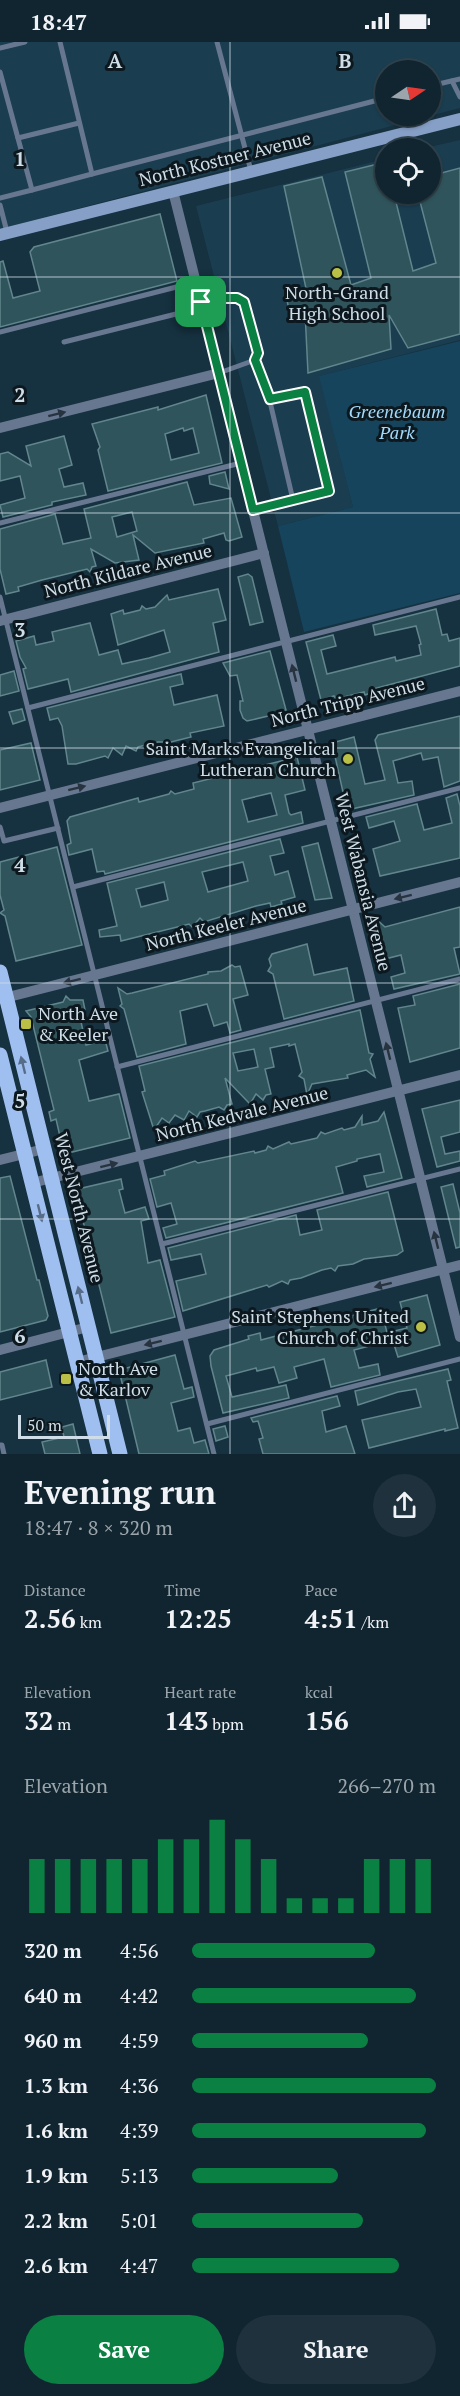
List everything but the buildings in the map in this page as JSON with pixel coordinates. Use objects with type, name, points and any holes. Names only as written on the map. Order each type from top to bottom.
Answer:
[{"type":"main road","name":"West North Avenue","points":[[0,972],[3,999],[44,1149],[120,1454]]},
{"type":"main road","points":[[0,1055],[100,1454]]},
{"type":"street","name":"North Kostner Avenue","points":[[4,234],[460,119]]},
{"type":"street","name":"West Wabansia Avenue","points":[[173,190],[460,1337]]},
{"type":"street","points":[[0,428],[219,374]]},
{"type":"street","name":"North Kildare Avenue","points":[[3,620],[264,553]]},
{"type":"street","name":"North Tripp Avenue","points":[[0,808],[460,691]]},
{"type":"street","name":"North Keeler Avenue","points":[[3,999],[460,882]]},
{"type":"street","name":"North Kedvale Avenue","points":[[32,1184],[460,1075]]},
{"type":"street","points":[[0,1160],[44,1149]]},
{"type":"street","points":[[77,1362],[460,1265]]},
{"type":"street","points":[[0,1350],[88,1327]]},
{"type":"lane","points":[[0,48],[25,42]]},
{"type":"lane","points":[[60,42],[92,174]]},
{"type":"lane","points":[[217,42],[251,171]]},
{"type":"lane","points":[[0,72],[32,190]]},
{"type":"lane","points":[[441,84],[460,79]]},
{"type":"lane","points":[[452,81],[460,97]]},
{"type":"lane","points":[[0,198],[375,101]]},
{"type":"lane","points":[[18,138],[79,123]]},
{"type":"lane","points":[[0,205],[4,234]]},
{"type":"lane","points":[[0,332],[196,282]]},
{"type":"lane","points":[[64,342],[184,312],[201,302],[218,298],[237,298],[244,302],[258,353],[255,360],[270,399],[293,500]]},
{"type":"lane","points":[[219,374],[255,360]]},
{"type":"lane","points":[[253,510],[329,491],[305,392],[270,399]]},
{"type":"lane","points":[[0,523],[241,463]]},
{"type":"lane","points":[[0,597],[3,620],[28,708],[214,1454]]},
{"type":"lane","points":[[28,708],[460,597]]},
{"type":"lane","points":[[73,887],[460,788]]},
{"type":"lane","points":[[0,827],[4,841],[58,828]]},
{"type":"lane","points":[[117,1066],[460,979]]},
{"type":"lane","points":[[162,1244],[460,1169]]},
{"type":"lane","points":[[207,1424],[460,1359]]},
{"type":"lane","points":[[0,1445],[2,1445],[4,1454]]},
{"type":"shaded area","points":[[0,42],[460,42],[460,108],[441,113],[441,60],[375,60],[375,126],[392,126],[0,229]]},
{"type":"shaded area","name":"North-Grand High School","points":[[460,140],[460,340],[320,376],[353,507],[278,526],[196,206],[375,161],[375,204],[441,204],[441,144]]},
{"type":"green space","name":"Greenebaum Park","points":[[460,341],[460,593],[304,632],[278,526],[353,507],[319,376]]},
{"type":"place","name":"North-Grand High School","points":[[337,273]]},
{"type":"place","name":"Saint Marks Evangelical Lutheran Church","points":[[348,759]]},
{"type":"place","name":"North Ave & Keeler","points":[[26,1024]]},
{"type":"place","name":"Saint Stephens United Church of Christ","points":[[421,1327]]},
{"type":"place","name":"North Ave & Karlov","points":[[66,1379]]},
{"type":"route","points":[[218,298],[237,298],[244,302],[249,313],[258,353],[255,360],[270,399],[305,392],[329,491],[253,510],[201,302],[218,298]]}]
